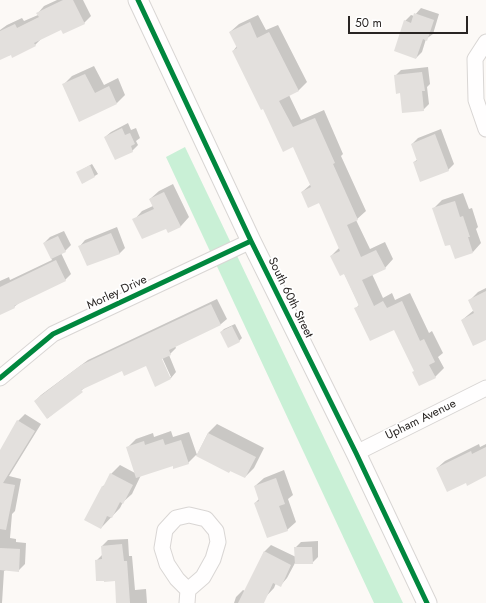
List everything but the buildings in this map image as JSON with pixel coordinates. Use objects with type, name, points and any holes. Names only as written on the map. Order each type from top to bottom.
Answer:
[{"type":"street","name":"South 60th Street","points":[[138,0],[251,240],[356,453],[427,603]]},
{"type":"street","points":[[486,42],[475,59],[476,100],[486,129]]},
{"type":"street","name":"Morley Drive","points":[[0,378],[53,334],[251,240]]},
{"type":"street","name":"Upham Avenue","points":[[356,453],[486,388]]},
{"type":"street","points":[[189,515],[206,519],[216,531],[218,542],[213,558],[203,576],[188,597],[167,564],[162,548],[165,530],[176,518],[189,515]]},
{"type":"green space","points":[[185,147],[403,603],[374,603],[166,157]]},
{"type":"cycle path","points":[[138,0],[251,241],[356,453],[427,603]]},
{"type":"cycle path","points":[[0,378],[53,334],[251,241]]}]
